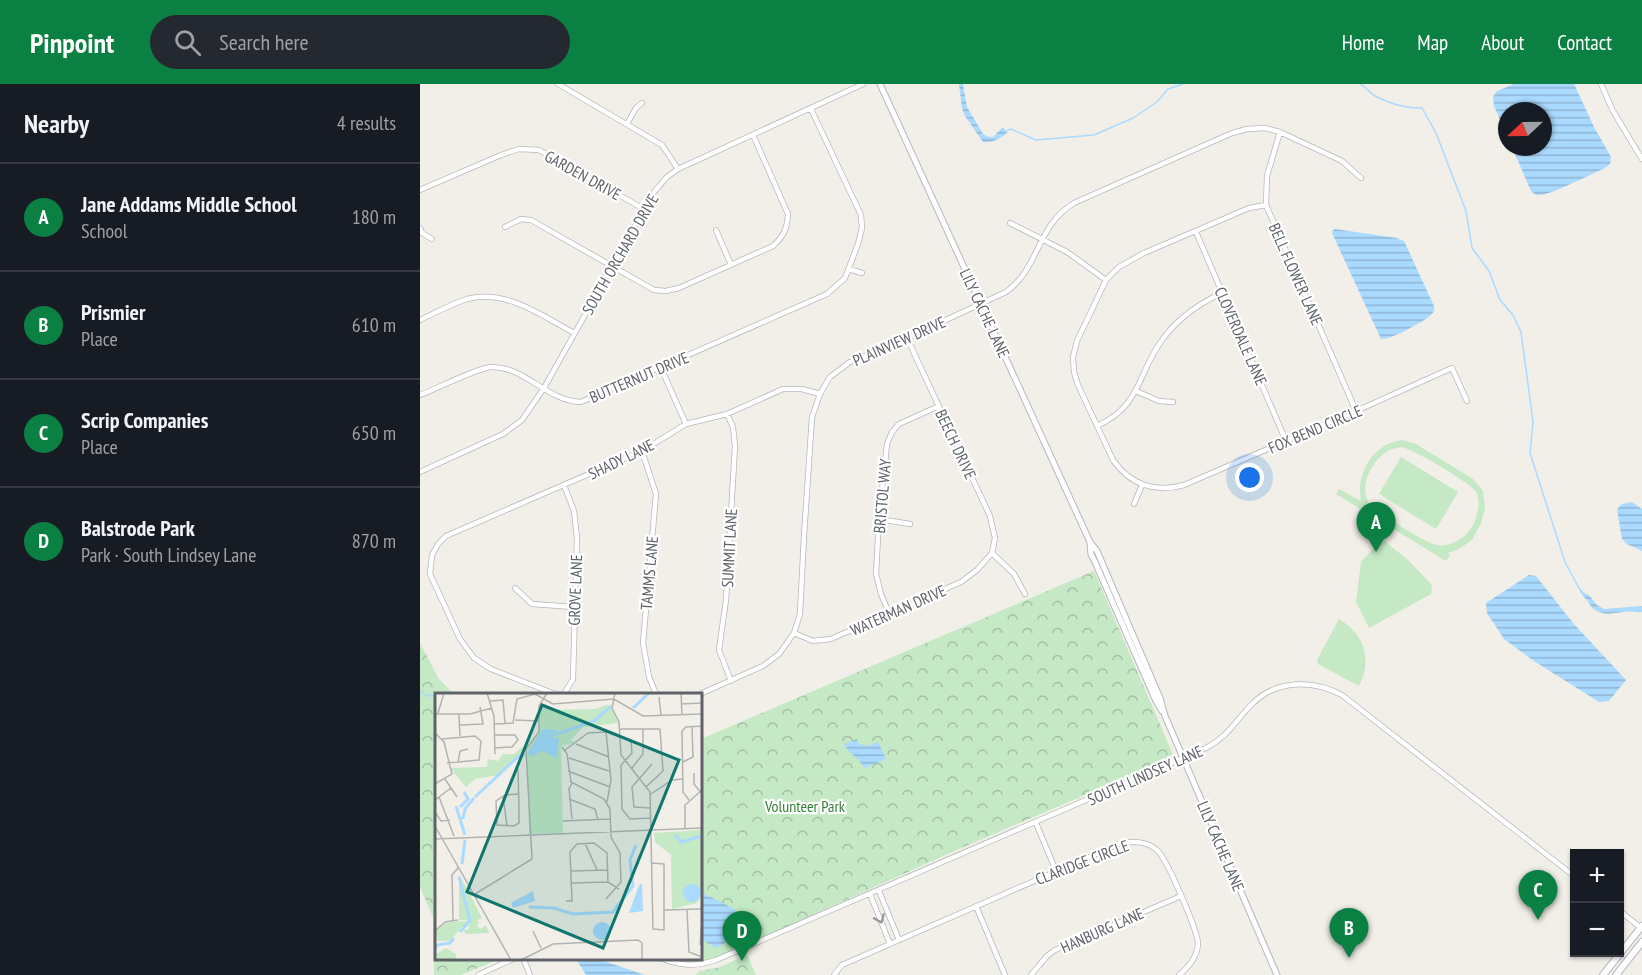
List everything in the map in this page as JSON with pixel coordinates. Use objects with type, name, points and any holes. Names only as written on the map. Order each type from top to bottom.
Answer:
[{"type":"main road","points":[[1603,975],[1642,927]]},
{"type":"main road","points":[[1616,975],[1642,942]]},
{"type":"street","points":[[558,84],[662,145],[678,169]]},
{"type":"street","name":"SOUTH ORCHARD DRIVE","points":[[420,472],[503,434],[522,420],[544,388],[654,192],[667,177],[678,169],[863,84]]},
{"type":"street","name":"LILY CACHE LANE","points":[[880,84],[1090,542],[1091,554],[1156,701],[1165,716],[1277,975]]},
{"type":"street","points":[[1601,84],[1613,111],[1642,159]]},
{"type":"street","points":[[627,124],[636,108],[642,103]]},
{"type":"street","name":"BUTTERNUT DRIVE","points":[[420,396],[490,366],[512,370],[569,401],[581,402],[827,294],[845,278],[858,244],[862,228],[861,215],[811,109]]},
{"type":"street","name":"PLAINVIEW DRIVE","points":[[702,693],[763,666],[779,654],[794,633],[800,614],[812,417],[819,394],[830,377],[850,362],[907,338],[1016,286],[1025,274],[1047,228],[1062,210],[1232,133],[1265,128],[1280,132],[1342,161],[1361,178]]},
{"type":"street","name":"BELL FLOWER LANE","points":[[1280,132],[1268,176],[1266,205],[1356,411]]},
{"type":"street","points":[[505,227],[521,219],[531,220],[654,290],[666,291],[679,288],[773,246],[787,228],[788,214],[753,135]]},
{"type":"street","name":"GARDEN DRIVE","points":[[420,190],[501,155],[519,149],[539,150],[644,209]]},
{"type":"street","points":[[1134,504],[1142,485],[1116,465],[1076,381],[1073,357],[1077,341],[1107,280],[1119,267],[1131,259],[1249,208],[1266,205]]},
{"type":"street","points":[[1010,223],[1067,252],[1107,280]]},
{"type":"street","points":[[420,228],[422,233],[432,239]]},
{"type":"street","points":[[716,230],[731,265]]},
{"type":"street","points":[[785,231],[794,234]]},
{"type":"street","name":"CLOVERDALE LANE","points":[[1196,231],[1286,441]]},
{"type":"street","points":[[848,269],[862,273]]},
{"type":"street","points":[[1097,426],[1120,413],[1136,391],[1158,346],[1175,325],[1199,305],[1222,294]]},
{"type":"street","points":[[420,320],[467,299],[493,297],[521,303],[574,333]]},
{"type":"street","name":"BEECH DRIVE","points":[[907,338],[990,516],[995,538],[992,553]]},
{"type":"street","points":[[1065,355],[1073,357]]},
{"type":"street","points":[[661,368],[686,424]]},
{"type":"street","name":"FOX BEND CIRCLE","points":[[1142,485],[1164,489],[1184,485],[1452,368],[1467,401]]},
{"type":"street","name":"SHADY LANE","points":[[552,693],[491,669],[474,658],[460,639],[430,574],[432,555],[438,544],[446,536],[642,451],[686,424],[727,414],[783,389],[802,389],[819,394]]},
{"type":"street","points":[[1136,391],[1159,401],[1173,402]]},
{"type":"street","name":"BRISTOL WAY","points":[[889,613],[876,574],[887,444],[892,432],[899,424],[939,406]]},
{"type":"street","name":"SUMMIT LANE","points":[[727,414],[733,427],[735,447],[726,600],[719,650],[731,681]]},
{"type":"street","name":"TAMMS LANE","points":[[642,451],[656,494],[643,643],[649,677],[656,693]]},
{"type":"street","name":"GROVE LANE","points":[[564,485],[574,511],[577,538],[573,679],[565,693]]},
{"type":"street","points":[[879,519],[910,524]]},
{"type":"street","points":[[992,553],[1010,569],[1025,594]]},
{"type":"street","name":"WATERMAN DRIVE","points":[[794,633],[813,640],[825,640],[961,582],[977,570],[992,553]]},
{"type":"street","points":[[515,588],[532,604],[574,607]]},
{"type":"street","name":"SOUTH LINDSEY LANE","points":[[665,960],[678,965],[701,965],[879,891],[1206,748],[1223,738],[1258,698],[1285,685],[1305,683],[1342,695],[1570,872]]},
{"type":"street","points":[[1036,823],[1056,871]]},
{"type":"street","name":"CLARIDGE CIRCLE","points":[[834,975],[842,965],[1121,843],[1134,842],[1146,843],[1157,850],[1166,861],[1195,930],[1198,943],[1196,957],[1179,975]]},
{"type":"street","points":[[879,891],[899,940]]},
{"type":"street","points":[[870,894],[890,944]]},
{"type":"street","name":"HANBURG LANE","points":[[1031,975],[1055,950],[1180,896]]},
{"type":"street","points":[[976,906],[1005,975]]},
{"type":"street","points":[[1624,914],[1642,927]]},
{"type":"street","points":[[478,975],[511,960]]},
{"type":"street","points":[[524,960],[530,975]]},
{"type":"street","points":[[689,966],[689,974]]},
{"type":"green space","points":[[1402,440],[1416,444],[1473,479],[1483,491],[1485,508],[1481,523],[1472,540],[1448,553],[1450,555],[1446,561],[1336,494],[1339,489],[1361,501],[1362,476],[1369,461],[1381,448]],"holes":[[[1402,447],[1453,474],[1476,492],[1477,516],[1469,531],[1455,542],[1446,545],[1433,544],[1387,518],[1368,501],[1366,480],[1378,459],[1389,450]]]},
{"type":"green space","points":[[1401,457],[1458,492],[1436,529],[1379,494]]},
{"type":"green space","points":[[1382,539],[1408,560],[1432,585],[1431,594],[1369,628],[1356,602],[1361,562]]},
{"type":"green space","name":"Volunteer Park","points":[[1094,571],[1174,757],[959,849],[701,965],[689,966],[667,960],[702,960],[702,739]]},
{"type":"green space","points":[[1339,619],[1355,632],[1364,648],[1365,666],[1359,686],[1318,664],[1317,660]]},
{"type":"green space","points":[[420,643],[439,679],[453,693],[435,693],[435,960],[498,960],[461,975],[434,975],[433,917],[420,887]]},
{"type":"green space","points":[[747,955],[756,975],[695,975],[700,971],[720,967]]},
{"type":"water","points":[[959,84],[963,84],[967,107],[983,134],[993,137],[1003,127],[1007,133],[996,140],[983,142],[965,116]]},
{"type":"water","points":[[1514,84],[1574,84],[1611,157],[1610,164],[1552,192],[1534,194],[1516,156],[1552,156],[1552,102],[1498,102],[1498,115],[1493,97],[1497,91]]},
{"type":"water","points":[[1335,229],[1404,241],[1434,306],[1432,314],[1407,330],[1381,339],[1332,233]]},
{"type":"water","points":[[1632,502],[1642,509],[1642,551],[1622,539],[1617,509],[1622,504]]},
{"type":"water","points":[[1529,575],[1536,576],[1573,623],[1626,680],[1609,701],[1599,702],[1534,661],[1504,639],[1487,613],[1486,603]]},
{"type":"water","points":[[1579,588],[1604,609],[1642,606],[1642,612],[1609,614],[1599,612],[1592,608]]},
{"type":"water","points":[[857,739],[859,744],[868,746],[878,742],[886,759],[864,768],[844,744]]},
{"type":"water","points":[[702,893],[730,907],[744,919],[732,936],[716,948],[702,940]]},
{"type":"water","points":[[578,960],[601,960],[645,975],[586,975]]},
{"type":"waterway","points":[[1004,132],[1011,129],[1036,140],[1094,135],[1133,118],[1157,102],[1168,89],[1183,84]]},
{"type":"waterway","points":[[1360,84],[1375,96],[1387,101],[1422,108],[1436,133],[1466,211],[1472,248],[1489,271],[1500,300],[1513,315],[1521,332],[1533,422],[1530,453],[1565,562],[1583,593]]},
{"type":"waterway","points":[[420,691],[427,696],[435,695]]},
{"type":"place","name":"Jane Addams Middle School","points":[[1376,552]]},
{"type":"place","name":"Scrip Companies","points":[[1538,920]]},
{"type":"place","name":"Prismier","points":[[1349,958]]},
{"type":"place","name":"Balstrode Park","points":[[742,961]]}]
